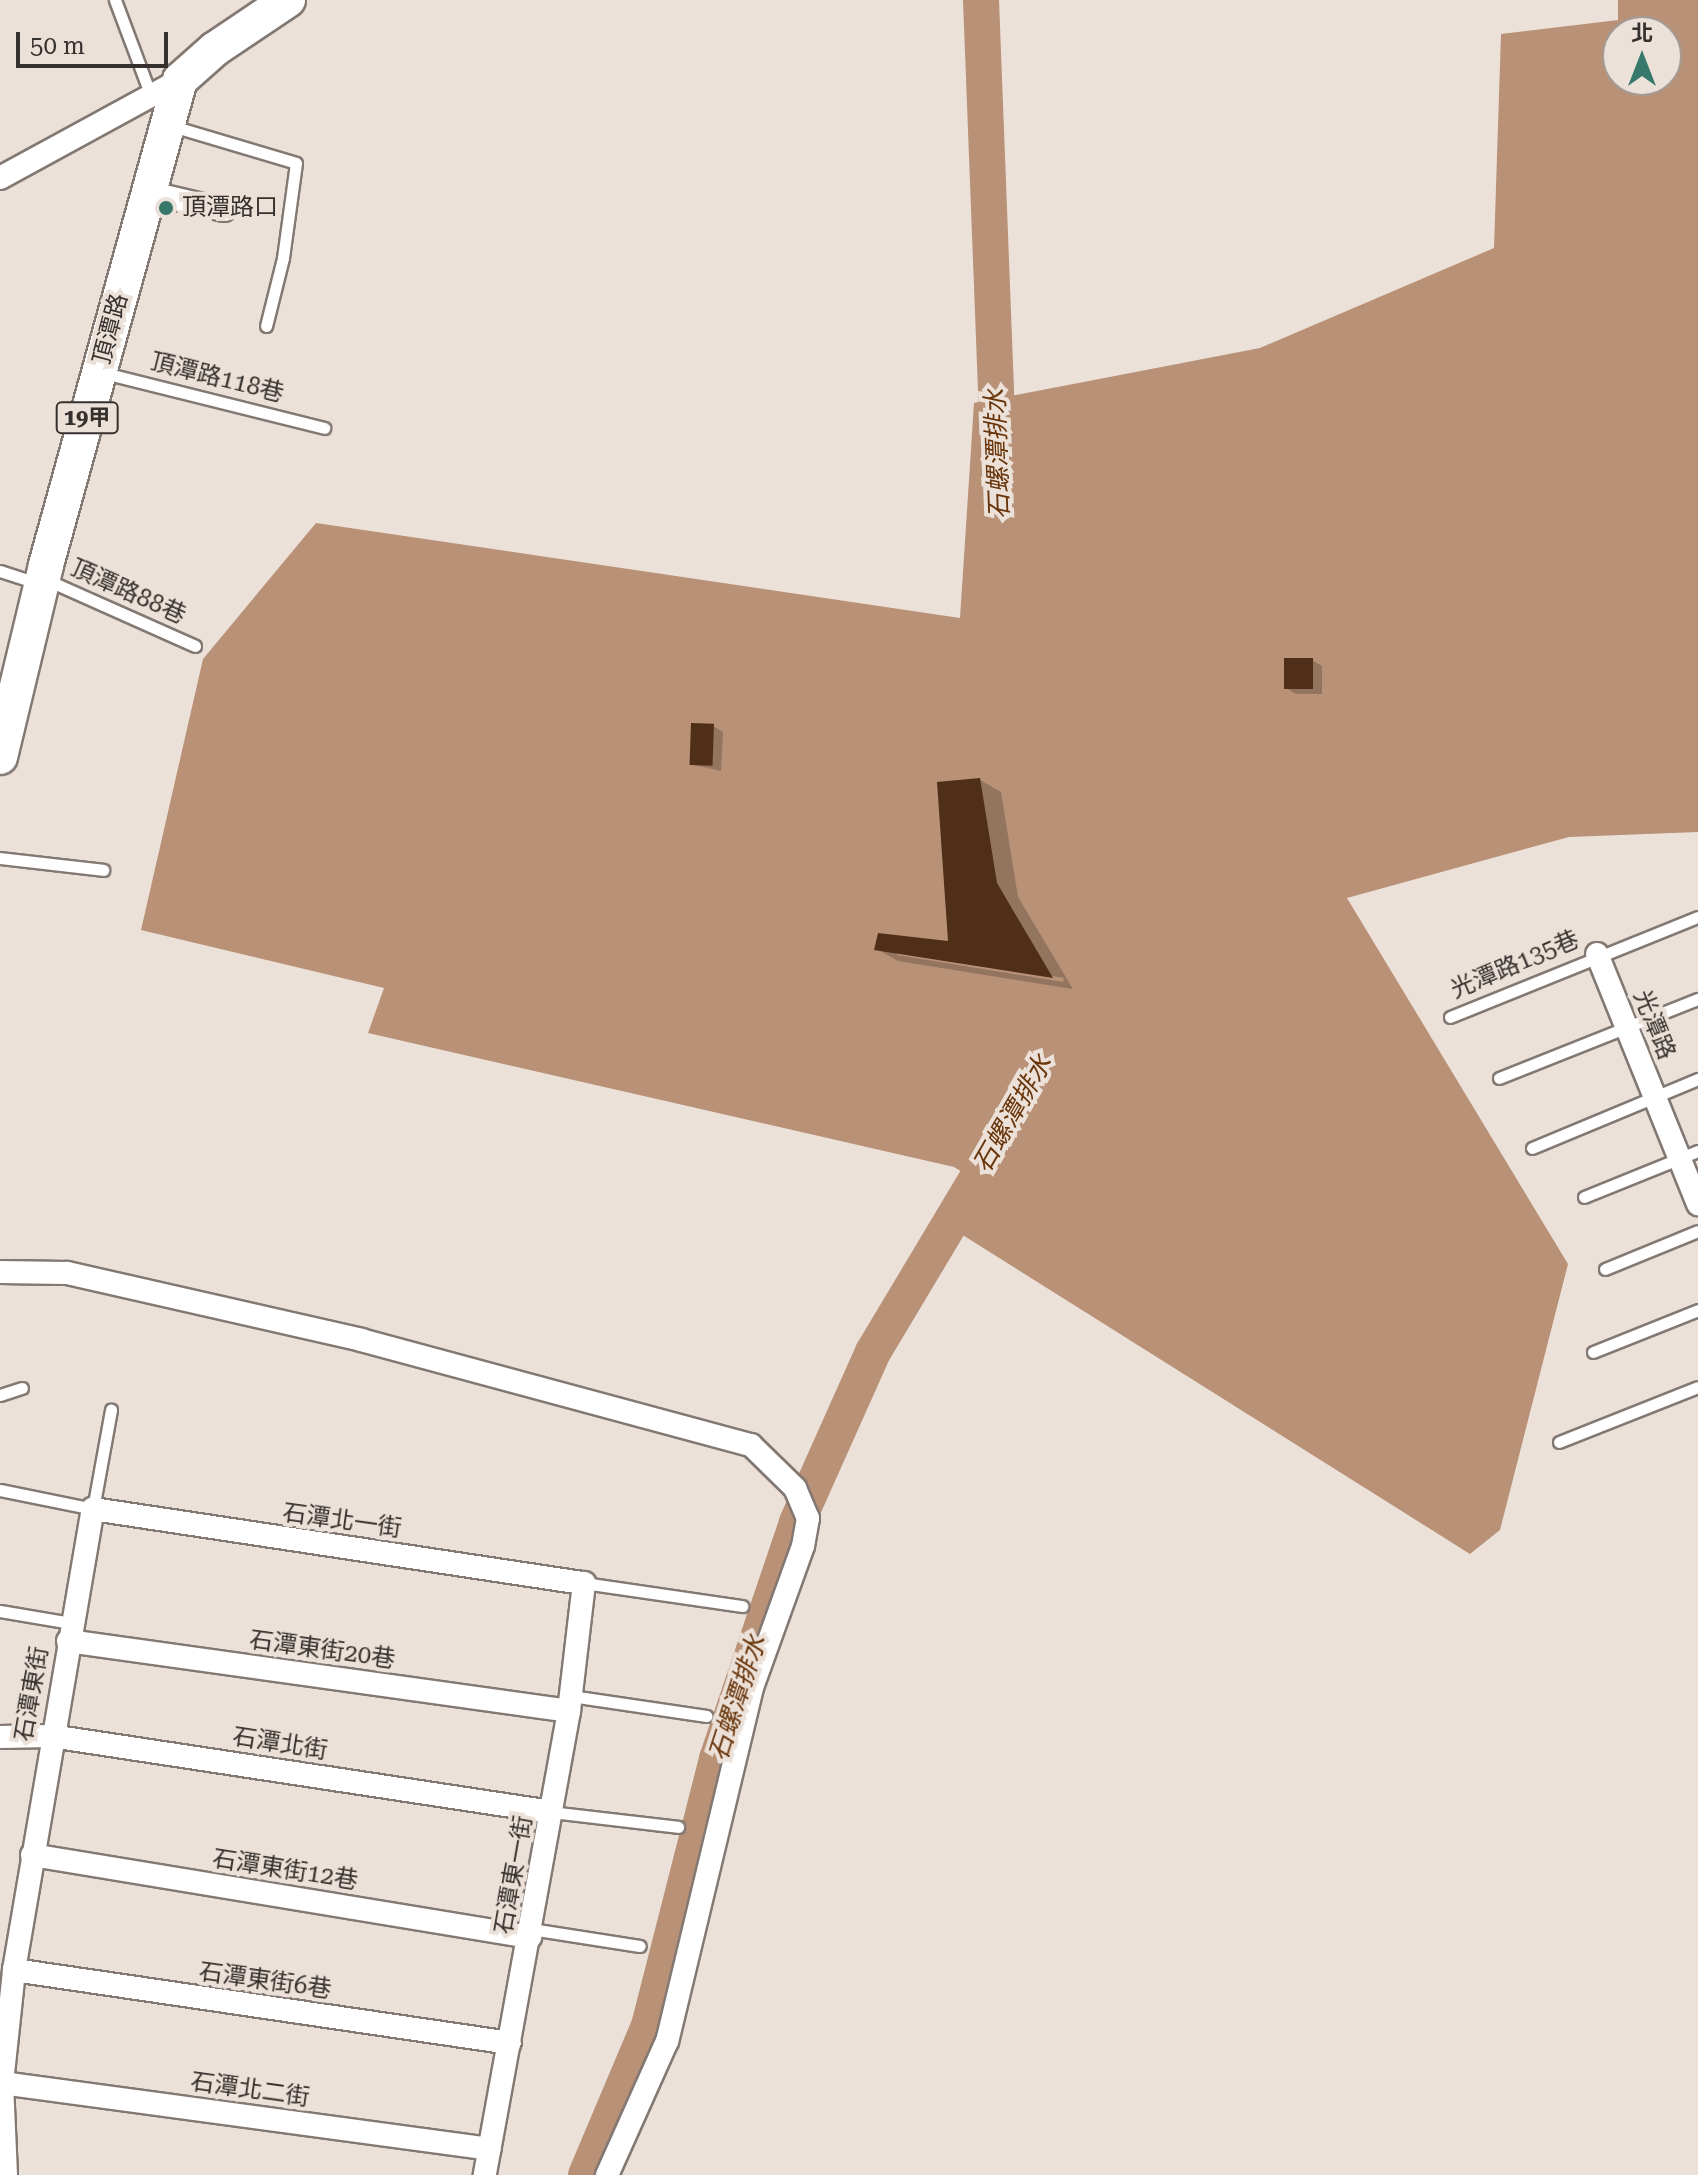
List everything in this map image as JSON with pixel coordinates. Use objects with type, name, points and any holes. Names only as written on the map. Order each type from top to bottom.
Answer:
[{"type":"main road","name":"頂潭路","points":[[1,747],[42,581],[147,192],[159,110],[180,80],[215,49],[288,0]]},
{"type":"street","points":[[0,178],[159,110]]},
{"type":"street","points":[[147,192],[224,210]]},
{"type":"street","name":"光潭路","points":[[1597,954],[1655,1097],[1689,1154],[1698,1204]]},
{"type":"street","points":[[0,1272],[67,1273],[345,1336],[751,1445],[795,1488],[808,1518],[803,1546],[752,1688],[667,2041],[607,2175]]},
{"type":"street","name":"石潭北一街","points":[[93,1509],[584,1583]]},
{"type":"street","name":"石潭東街","points":[[6,2175],[2,2083],[14,1970],[51,1736],[93,1509]]},
{"type":"street","name":"石潭東一街","points":[[485,2175],[570,1704],[584,1583]]},
{"type":"street","name":"石潭東街20巷","points":[[70,1632],[570,1704]]},
{"type":"street","name":"石潭北街","points":[[0,1737],[51,1736],[551,1812]]},
{"type":"street","name":"石潭東街12巷","points":[[32,1855],[531,1933]]},
{"type":"street","name":"石潭東街6巷","points":[[14,1970],[510,2043]]},
{"type":"street","name":"石潭北二街","points":[[2,2083],[490,2149]]},
{"type":"lane","points":[[115,0],[159,110],[296,163],[283,258],[266,326]]},
{"type":"lane","name":"頂潭路118巷","points":[[100,372],[324,428]]},
{"type":"lane","name":"頂潭路88巷","points":[[0,571],[42,581],[195,646]]},
{"type":"lane","points":[[0,858],[103,870]]},
{"type":"lane","name":"光潭路135巷","points":[[1450,1017],[1597,954],[1698,917]]},
{"type":"lane","points":[[1499,1078],[1698,999]]},
{"type":"lane","points":[[1532,1148],[1698,1079]]},
{"type":"lane","points":[[1584,1197],[1689,1154]]},
{"type":"lane","points":[[1605,1269],[1698,1231]]},
{"type":"lane","points":[[1593,1352],[1698,1310]]},
{"type":"lane","points":[[1559,1442],[1698,1387]]},
{"type":"lane","points":[[0,1395],[22,1388]]},
{"type":"lane","points":[[0,1490],[93,1509],[111,1410]]},
{"type":"lane","points":[[584,1583],[742,1606]]},
{"type":"lane","points":[[0,1611],[70,1632]]},
{"type":"lane","points":[[570,1704],[707,1716]]},
{"type":"lane","points":[[551,1812],[678,1827]]},
{"type":"lane","points":[[531,1933],[640,1946]]},
{"type":"water","points":[[1618,0],[1698,0],[1698,832],[1569,837],[1347,898],[1568,1264],[1500,1530],[1470,1554],[961,1234],[988,1188],[954,1167],[368,1033],[384,988],[141,930],[203,659],[316,523],[960,618],[974,403],[1260,348],[1494,248],[1501,34],[1602,22],[1602,96],[1682,96],[1682,16],[1618,16]]},
{"type":"building","points":[[1284,658],[1313,658],[1313,689],[1284,689]]},
{"type":"building","points":[[691,723],[714,724],[713,766],[690,765]]},
{"type":"building","points":[[980,778],[997,883],[1053,978],[874,950],[878,933],[948,941],[937,782]]},
{"type":"waterway","name":"石螺潭排水","points":[[981,0],[998,446]]},
{"type":"waterway","name":"石螺潭排水","points":[[586,2175],[649,2026],[717,1759],[797,1522],[873,1352],[1001,1138]]},
{"type":"place","name":"頂潭路口","points":[[166,208]]}]
